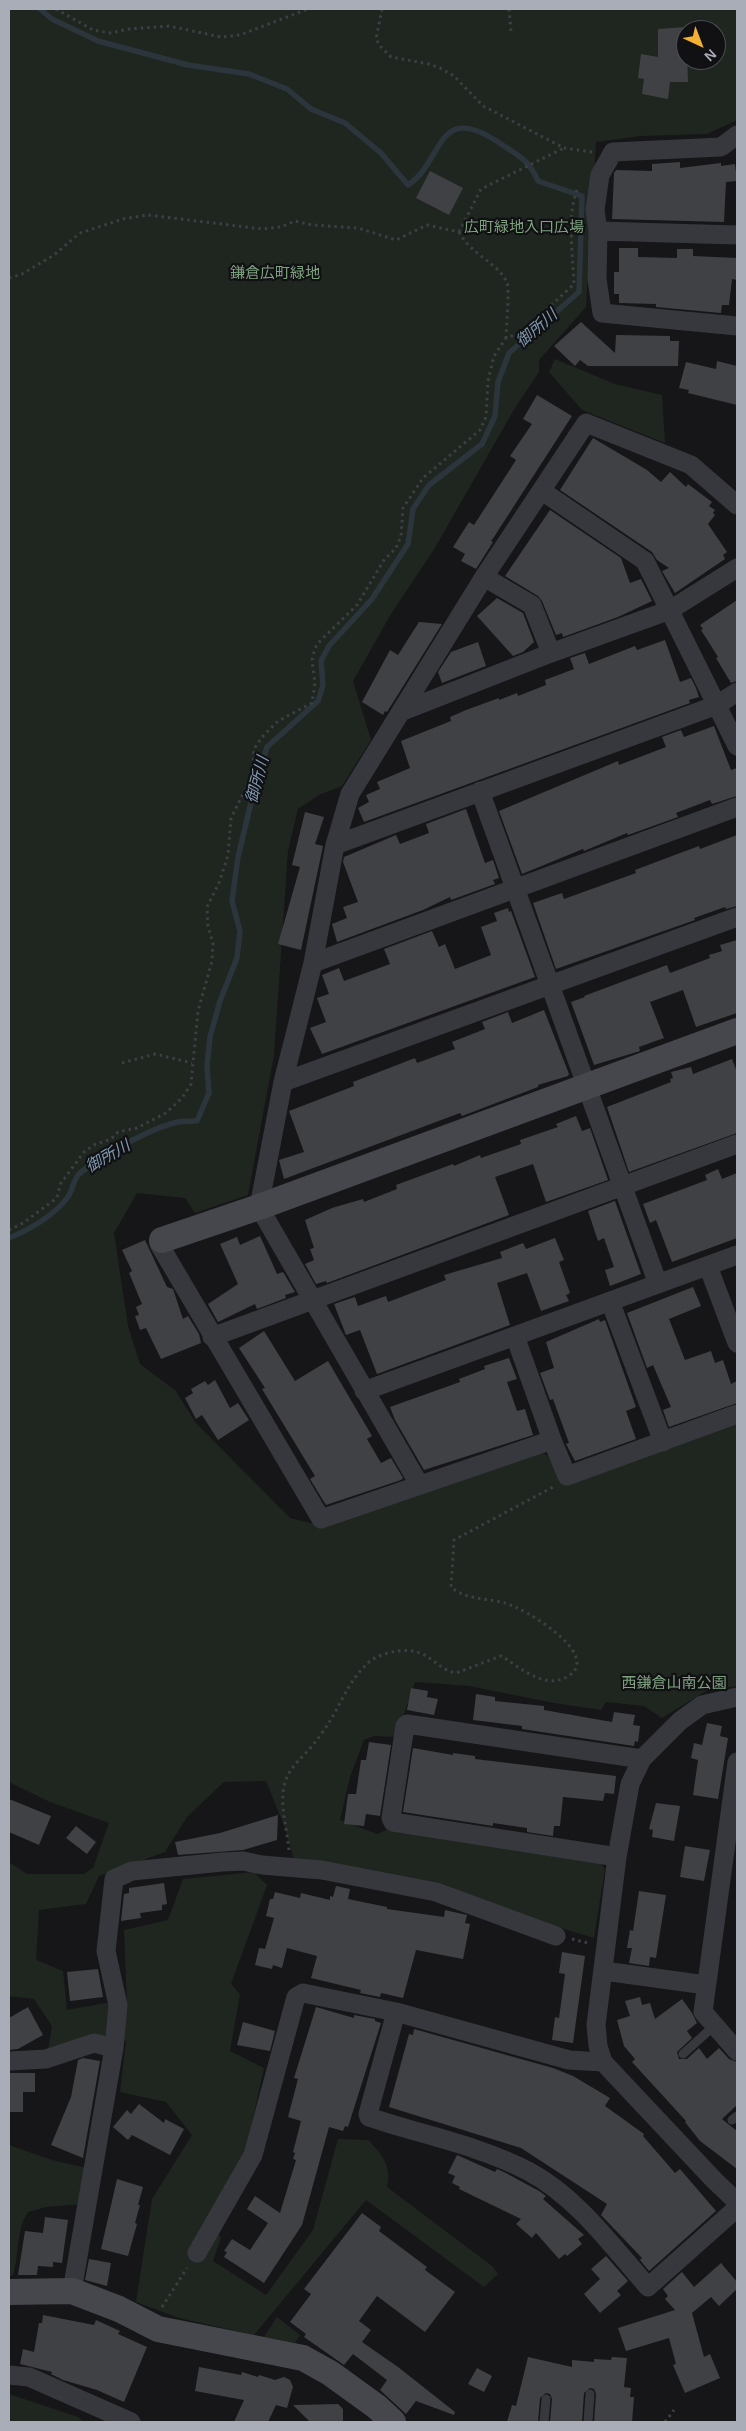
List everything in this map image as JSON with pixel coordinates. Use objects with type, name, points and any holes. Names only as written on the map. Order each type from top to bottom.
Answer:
[{"type":"street","points":[[737,136],[721,147],[613,152],[600,175],[595,210],[598,231],[597,279],[602,313],[737,326]]},
{"type":"street","points":[[598,231],[737,235]]},
{"type":"street","points":[[419,1484],[259,1207],[284,1082],[313,963],[335,845],[350,794],[484,577],[586,422],[691,465],[737,505]]},
{"type":"street","points":[[542,491],[645,561],[737,746]]},
{"type":"street","points":[[403,711],[551,653],[670,610],[737,568]]},
{"type":"street","points":[[484,577],[532,604],[551,653]]},
{"type":"street","points":[[335,845],[717,705],[737,692]]},
{"type":"street","points":[[480,791],[658,1284]]},
{"type":"street","points":[[313,963],[737,807]]},
{"type":"street","points":[[284,1082],[737,917]]},
{"type":"street","points":[[552,1440],[321,1519],[212,1337],[159,1244],[162,1240],[259,1207],[737,1031]]},
{"type":"street","points":[[212,1337],[737,1144]]},
{"type":"street","points":[[364,1391],[737,1255]]},
{"type":"street","points":[[708,1266],[737,1343]]},
{"type":"street","points":[[610,1301],[663,1442]]},
{"type":"street","points":[[515,1336],[552,1440],[567,1476],[737,1414]]},
{"type":"street","points":[[737,1697],[702,1705],[680,1721],[642,1759],[630,1784],[617,1858],[596,2025],[598,2046],[603,2062],[737,2202]]},
{"type":"street","points":[[617,1858],[393,1822],[391,1818],[406,1726],[407,1724],[642,1759]]},
{"type":"street","points":[[737,1762],[729,1880],[706,1985],[703,2012],[737,2051]]},
{"type":"street","points":[[72,2291],[114,2048],[118,2005],[106,1951],[114,1879],[132,1871],[242,1861],[322,1870],[436,1892],[556,1936]]},
{"type":"street","points":[[604,1971],[706,1985]]},
{"type":"street","points":[[197,2253],[254,2155],[296,1997],[303,1993],[396,2012],[569,2060],[603,2062]]},
{"type":"street","points":[[396,2012],[368,2114],[369,2117],[405,2130],[464,2144],[498,2156],[530,2172],[558,2191],[584,2214],[648,2286],[737,2208]]},
{"type":"street","points":[[9,2062],[46,2059],[94,2044],[114,2048]]},
{"type":"street","points":[[9,2292],[72,2291],[119,2309],[158,2329],[303,2358],[330,2373],[377,2407],[393,2422]]},
{"type":"street","points":[[9,2375],[29,2377],[131,2422]]},
{"type":"lane","points":[[682,2054],[715,2025]]},
{"type":"lane","points":[[588,2422],[590,2394]]},
{"type":"lane","points":[[544,2422],[546,2399]]},
{"type":"path","points":[[56,9],[93,30],[110,33],[129,29],[169,26],[221,37],[240,35],[308,9]]},
{"type":"path","points":[[382,9],[376,39],[380,46],[392,57],[429,64],[448,72],[483,106],[564,148],[587,152],[613,152]]},
{"type":"path","points":[[509,9],[511,31]]},
{"type":"path","points":[[459,232],[482,189],[564,148]]},
{"type":"path","points":[[587,152],[587,159]]},
{"type":"path","points":[[506,338],[523,332],[574,284],[572,238],[574,195],[582,180]]},
{"type":"path","points":[[9,278],[22,274],[54,255],[80,233],[123,219],[148,215],[262,229],[280,227],[294,221],[312,225],[358,228],[396,240],[427,225],[459,232],[466,245],[499,271],[508,284],[506,338],[490,366],[486,417],[480,430],[423,478],[403,508],[401,536],[396,548],[384,560],[357,605],[315,648],[312,660],[315,683],[312,703],[270,728],[254,749],[252,776],[231,818],[228,855],[220,883],[207,907],[208,926],[213,944],[212,961],[198,1011],[195,1032],[196,1048],[192,1063],[191,1084],[182,1098],[166,1113],[137,1128],[118,1132],[111,1140],[94,1145],[84,1152],[60,1183],[57,1197],[23,1223],[9,1230]]},
{"type":"path","points":[[122,1063],[155,1054],[192,1063]]},
{"type":"path","points":[[291,1867],[282,1799],[288,1775],[296,1762],[313,1745],[330,1721],[350,1683],[368,1662],[396,1651],[408,1650],[426,1655],[450,1672],[456,1673],[501,1656],[533,1677],[540,1679],[558,1680],[573,1673],[577,1661],[576,1654],[553,1631],[508,1604],[459,1593],[451,1587],[450,1577],[454,1540],[559,1484],[567,1476]]},
{"type":"path","points":[[556,1936],[606,1947]]},
{"type":"path","points":[[150,2325],[197,2253]]},
{"type":"path","points":[[665,2422],[674,2410]]},
{"type":"green space","points":[[9,9],[737,9],[737,120],[707,134],[641,136],[596,142],[586,307],[539,360],[539,372],[515,408],[433,551],[391,614],[353,681],[371,740],[342,786],[319,795],[298,809],[288,851],[274,1055],[248,1195],[195,1213],[185,1198],[137,1193],[114,1233],[128,1326],[140,1364],[176,1391],[195,1422],[290,1518],[322,1526],[541,1452],[548,1456],[558,1476],[737,1422],[737,1686],[706,1691],[662,1718],[644,1706],[606,1702],[601,1710],[554,1703],[469,1686],[415,1682],[396,1737],[374,1736],[364,1740],[350,1777],[340,1820],[377,1834],[387,1830],[600,1862],[605,1869],[594,1938],[504,1911],[294,1860],[285,1828],[266,1781],[224,1782],[187,1817],[165,1852],[99,1876],[86,1904],[39,1910],[36,1960],[63,1971],[67,2010],[106,2003],[127,2003],[124,1930],[168,1920],[183,1879],[254,1872],[267,1885],[231,1984],[240,1994],[230,2051],[264,2068],[243,2164],[204,2222],[221,2237],[213,2261],[266,2295],[313,2230],[338,2139],[368,2140],[385,2161],[388,2173],[387,2187],[492,2266],[498,2274],[484,2287],[366,2200],[254,2335],[179,2318],[136,2302],[152,2199],[192,2135],[166,2102],[120,2092],[126,2041],[92,2037],[48,2050],[52,2026],[34,1999],[9,1996],[9,1862],[27,1874],[83,1874],[93,1868],[109,1823],[50,1802],[9,1782]]},
{"type":"green space","points":[[555,359],[615,384],[662,395],[665,443],[582,410],[549,372]]},
{"type":"green space","points":[[9,2145],[52,2160],[87,2168],[82,2204],[46,2207],[28,2212],[19,2235],[13,2275],[9,2277]]},
{"type":"green space","points":[[277,2317],[300,2335],[295,2343],[264,2337]]},
{"type":"green space","points":[[9,2394],[78,2417],[83,2422],[9,2422]]},
{"type":"building","points":[[676,28],[676,70],[688,70],[688,82],[670,82],[668,99],[642,94],[644,79],[638,78],[641,54],[658,57],[658,29]]},
{"type":"building","points":[[680,162],[680,168],[721,163],[721,166],[735,164],[737,181],[726,182],[724,222],[612,219],[614,173],[616,170],[652,171],[652,164]]},
{"type":"building","points":[[430,171],[463,188],[449,215],[416,198]]},
{"type":"building","points":[[619,248],[638,248],[638,257],[677,258],[677,249],[693,249],[693,256],[737,258],[737,280],[732,279],[729,305],[722,305],[721,313],[656,307],[656,304],[619,303],[619,294],[614,294],[614,272],[619,272]]},
{"type":"building","points":[[581,322],[615,353],[616,335],[670,336],[670,341],[679,341],[678,366],[588,366],[580,360],[575,366],[554,346]]},
{"type":"building","points":[[717,361],[737,366],[737,405],[688,393],[689,390],[679,388],[686,362],[716,369]]},
{"type":"building","points":[[537,395],[572,416],[491,541],[493,542],[476,569],[461,561],[465,554],[453,547],[469,522],[474,525],[516,460],[510,456],[532,424],[523,419]]},
{"type":"building","points":[[593,438],[647,470],[661,482],[670,472],[686,487],[688,484],[712,502],[709,506],[715,510],[713,513],[715,515],[708,524],[727,552],[723,555],[725,559],[675,593],[662,571],[669,568],[657,560],[652,552],[560,490]]},
{"type":"building","points":[[550,510],[621,558],[630,583],[641,579],[652,601],[618,617],[563,637],[562,633],[556,635],[542,601],[538,596],[505,576]]},
{"type":"building","points":[[497,598],[523,613],[534,642],[523,652],[513,656],[477,616]]},
{"type":"building","points":[[737,600],[737,681],[731,683],[700,625]]},
{"type":"building","points":[[419,622],[442,624],[387,712],[385,711],[383,715],[362,702],[390,650],[398,655]]},
{"type":"building","points":[[665,640],[680,682],[691,678],[696,688],[699,697],[689,700],[690,703],[364,822],[358,808],[369,802],[366,795],[380,789],[377,782],[410,768],[401,741],[451,721],[450,717],[466,710],[517,693],[518,696],[546,685],[545,680],[574,669],[570,658],[585,653],[589,664],[635,646],[637,650]]},
{"type":"building","points":[[478,642],[486,666],[442,683],[438,672],[451,652]]},
{"type":"building","points":[[714,726],[731,770],[737,768],[737,796],[712,804],[710,800],[676,813],[678,817],[628,835],[627,833],[584,851],[583,849],[522,874],[499,811],[618,761],[619,765],[666,747],[662,737],[681,730],[684,737]]},
{"type":"building","points":[[466,809],[485,863],[493,860],[499,878],[493,880],[495,884],[451,900],[450,897],[423,910],[337,942],[332,924],[347,918],[343,907],[358,902],[343,862],[344,857],[396,835],[400,844],[429,833],[426,824]]},
{"type":"building","points":[[305,812],[324,817],[315,844],[323,846],[301,950],[278,944],[300,867],[292,865]]},
{"type":"building","points":[[737,835],[737,906],[726,909],[725,907],[694,918],[695,920],[556,969],[533,903],[562,893],[564,899],[636,873],[635,870],[699,846],[700,849]]},
{"type":"building","points":[[508,908],[509,912],[511,911],[535,977],[322,1054],[310,1028],[326,1022],[317,998],[329,994],[322,975],[339,968],[344,981],[390,964],[384,949],[432,931],[439,947],[445,944],[455,969],[491,955],[481,927],[497,921],[494,913]]},
{"type":"building","points":[[737,940],[737,1013],[696,1027],[683,990],[650,1002],[664,1038],[639,1047],[640,1051],[594,1065],[571,1002],[667,965],[670,973],[710,958],[709,955],[722,951],[720,945]]},
{"type":"building","points":[[544,1010],[569,1074],[568,1076],[538,1085],[538,1087],[462,1116],[460,1113],[284,1179],[279,1160],[304,1152],[289,1111],[354,1086],[353,1082],[415,1058],[417,1063],[455,1049],[452,1042],[485,1029],[482,1022],[508,1012],[512,1023]]},
{"type":"building","points":[[732,1059],[737,1072],[737,1133],[629,1172],[607,1107],[671,1082],[670,1079],[673,1078],[671,1072],[691,1067],[693,1074]]},
{"type":"building","points":[[576,1116],[582,1131],[590,1128],[608,1180],[546,1202],[533,1164],[495,1177],[509,1215],[327,1283],[326,1281],[316,1284],[305,1264],[314,1260],[310,1249],[314,1248],[305,1220],[332,1208],[363,1199],[364,1202],[397,1189],[396,1185],[453,1164],[454,1166],[480,1155],[481,1158],[521,1144],[520,1140],[558,1127],[556,1124]]},
{"type":"building","points":[[718,1169],[722,1179],[737,1173],[737,1238],[672,1262],[656,1220],[650,1223],[643,1204],[707,1180],[705,1175]]},
{"type":"building","points":[[615,1201],[641,1274],[610,1286],[605,1270],[614,1267],[604,1238],[598,1241],[588,1211]]},
{"type":"building","points":[[260,1236],[277,1274],[283,1272],[295,1292],[285,1295],[286,1298],[257,1309],[255,1304],[218,1322],[208,1304],[238,1284],[220,1244],[237,1237],[240,1245]]},
{"type":"building","points":[[555,1238],[564,1260],[559,1262],[570,1293],[566,1295],[569,1301],[541,1311],[527,1273],[497,1283],[510,1325],[377,1374],[360,1330],[346,1335],[334,1304],[355,1297],[358,1306],[386,1296],[388,1302],[446,1280],[444,1275],[502,1258],[500,1252],[523,1243],[526,1249]]},
{"type":"building","points":[[145,1240],[167,1287],[173,1289],[183,1319],[188,1316],[199,1334],[201,1343],[161,1359],[146,1328],[140,1330],[135,1316],[139,1315],[136,1307],[142,1304],[129,1273],[132,1271],[122,1250]]},
{"type":"building","points":[[693,1287],[701,1306],[669,1319],[685,1360],[711,1351],[715,1363],[723,1360],[731,1384],[737,1381],[737,1403],[669,1427],[663,1410],[671,1407],[653,1365],[647,1368],[627,1313]]},
{"type":"building","points":[[599,1319],[600,1322],[605,1320],[636,1407],[626,1411],[636,1439],[575,1461],[566,1444],[569,1443],[553,1399],[550,1400],[540,1373],[554,1368],[546,1342]]},
{"type":"building","points":[[264,1331],[295,1381],[328,1361],[372,1436],[367,1439],[381,1463],[391,1458],[403,1478],[401,1480],[326,1505],[310,1479],[315,1476],[262,1389],[265,1388],[239,1348]]},
{"type":"building","points":[[509,1358],[517,1379],[507,1382],[517,1411],[525,1409],[533,1435],[424,1470],[395,1420],[390,1407],[460,1382],[459,1379],[485,1369],[484,1366]]},
{"type":"building","points":[[215,1380],[230,1408],[238,1403],[249,1420],[218,1440],[202,1415],[196,1419],[185,1398],[193,1393],[191,1389],[205,1381],[208,1385]]},
{"type":"building","points":[[411,1688],[428,1691],[427,1697],[438,1699],[434,1715],[407,1710]]},
{"type":"building","points":[[476,1694],[495,1697],[495,1701],[544,1706],[544,1710],[612,1722],[614,1712],[635,1715],[633,1725],[640,1726],[638,1742],[635,1741],[634,1746],[522,1729],[522,1726],[473,1720]]},
{"type":"building","points":[[707,1723],[722,1726],[720,1736],[728,1738],[718,1799],[693,1795],[698,1760],[691,1758],[694,1743],[702,1745]]},
{"type":"building","points":[[369,1742],[391,1745],[380,1816],[366,1814],[364,1826],[344,1824],[348,1794],[356,1794],[361,1760],[366,1760]]},
{"type":"building","points":[[413,1748],[453,1755],[453,1753],[475,1756],[475,1759],[616,1776],[614,1794],[605,1793],[603,1801],[563,1797],[560,1826],[554,1826],[553,1836],[527,1832],[527,1828],[493,1823],[493,1826],[403,1812]]},
{"type":"building","points":[[9,1799],[51,1816],[39,1845],[9,1832]]},
{"type":"building","points":[[656,1803],[680,1806],[674,1841],[652,1837],[653,1830],[649,1829]]},
{"type":"building","points":[[278,1815],[277,1840],[243,1850],[178,1855],[175,1842],[220,1833]]},
{"type":"building","points":[[76,1826],[96,1842],[87,1854],[66,1838]]},
{"type":"building","points":[[685,1846],[710,1850],[704,1881],[680,1877]]},
{"type":"building","points":[[164,1883],[167,1904],[162,1905],[162,1910],[140,1913],[141,1918],[121,1921],[124,1894],[129,1893],[129,1888]]},
{"type":"building","points":[[336,1886],[350,1889],[348,1899],[387,1907],[387,1909],[444,1917],[445,1910],[467,1915],[465,1923],[470,1924],[463,1959],[416,1950],[403,1998],[381,1993],[380,1997],[360,1993],[361,1990],[311,1978],[317,1956],[287,1948],[282,1968],[273,1965],[272,1969],[255,1965],[259,1948],[265,1949],[274,1918],[266,1916],[270,1899],[273,1899],[275,1892],[300,1898],[301,1893],[330,1900],[330,1896],[333,1897]]},
{"type":"building","points":[[639,1891],[666,1895],[656,1958],[650,1957],[649,1966],[629,1963],[632,1948],[627,1948],[630,1930],[633,1931]]},
{"type":"building","points":[[562,1952],[585,1956],[573,2043],[552,2040],[555,2017],[559,2018],[565,1974],[559,1973]]},
{"type":"building","points":[[98,1969],[103,1997],[70,2001],[67,1972]]},
{"type":"building","points":[[640,1997],[642,2005],[650,2003],[655,2019],[682,1999],[692,2013],[697,2023],[687,2031],[692,2038],[677,2052],[679,2059],[687,2059],[699,2048],[707,2059],[719,2048],[729,2059],[737,2062],[737,2105],[722,2119],[737,2131],[737,2169],[700,2141],[686,2121],[632,2062],[635,2059],[624,2046],[617,2020],[630,2016],[625,2001]]},
{"type":"building","points":[[28,2007],[43,2035],[18,2049],[9,2050],[9,2018]]},
{"type":"building","points":[[316,2007],[354,2018],[354,2015],[375,2019],[375,2021],[381,2023],[348,2127],[345,2126],[343,2131],[329,2127],[302,2225],[264,2283],[224,2257],[227,2252],[224,2251],[232,2239],[250,2250],[268,2223],[247,2209],[255,2196],[280,2213],[296,2160],[293,2159],[295,2153],[293,2152],[301,2121],[288,2117],[298,2079],[294,2078]]},
{"type":"building","points":[[243,2022],[275,2031],[270,2051],[237,2045]]},
{"type":"building","points":[[414,2029],[553,2068],[573,2076],[610,2098],[605,2106],[644,2134],[643,2136],[675,2173],[680,2169],[716,2211],[649,2271],[640,2260],[642,2258],[601,2215],[607,2204],[521,2148],[389,2107],[409,2034],[413,2035]]},
{"type":"building","points":[[83,2058],[100,2061],[83,2158],[51,2145],[71,2097],[78,2060]]},
{"type":"building","points":[[9,2073],[35,2073],[35,2092],[23,2092],[23,2112],[9,2112]]},
{"type":"building","points":[[139,2104],[164,2123],[165,2119],[184,2129],[170,2155],[132,2135],[128,2140],[113,2127],[127,2110],[131,2114]]},
{"type":"building","points":[[457,2155],[495,2172],[497,2169],[504,2172],[539,2191],[546,2196],[543,2199],[584,2235],[578,2239],[582,2244],[567,2256],[565,2254],[559,2259],[536,2233],[532,2238],[516,2224],[521,2219],[459,2189],[460,2187],[452,2183],[455,2176],[448,2173]]},
{"type":"building","points":[[117,2179],[143,2187],[135,2223],[137,2224],[128,2256],[101,2249]]},
{"type":"building","points":[[362,2213],[381,2227],[379,2231],[427,2267],[425,2270],[455,2292],[425,2332],[377,2296],[359,2321],[371,2330],[362,2342],[398,2367],[455,2412],[454,2415],[416,2401],[406,2414],[380,2390],[387,2380],[353,2354],[344,2365],[304,2337],[306,2334],[290,2322],[311,2294],[304,2289]]},
{"type":"building","points":[[45,2217],[68,2220],[62,2263],[53,2262],[53,2267],[38,2266],[37,2275],[18,2275],[25,2231],[43,2233]]},
{"type":"building","points":[[606,2256],[628,2281],[617,2291],[621,2295],[600,2313],[584,2294],[600,2279],[591,2269]]},
{"type":"building","points":[[89,2259],[111,2263],[107,2286],[85,2280]]},
{"type":"building","points":[[721,2263],[737,2282],[737,2289],[719,2306],[711,2297],[692,2313],[704,2357],[710,2354],[720,2378],[685,2393],[673,2365],[676,2364],[669,2338],[626,2351],[618,2328],[675,2310],[665,2299],[668,2296],[663,2289],[682,2272],[694,2287]]},
{"type":"building","points":[[43,2315],[94,2325],[96,2320],[120,2331],[118,2334],[147,2347],[124,2402],[97,2390],[63,2380],[51,2374],[52,2372],[20,2364],[23,2349],[34,2352],[39,2323],[42,2323]]},
{"type":"building","points":[[528,2357],[572,2367],[572,2360],[594,2362],[594,2359],[611,2360],[612,2357],[627,2358],[624,2387],[631,2388],[630,2397],[634,2397],[632,2422],[594,2422],[596,2394],[594,2389],[590,2388],[584,2393],[582,2422],[550,2422],[552,2399],[550,2394],[546,2393],[540,2398],[538,2422],[507,2422],[512,2405],[516,2406]]},
{"type":"building","points":[[199,2367],[241,2375],[242,2372],[275,2380],[284,2377],[290,2380],[293,2387],[287,2408],[276,2405],[268,2422],[234,2422],[244,2400],[195,2391]]},
{"type":"building","points":[[477,2368],[492,2376],[484,2392],[468,2384]]},
{"type":"building","points":[[338,2404],[343,2409],[343,2422],[310,2422],[293,2405]]},
{"type":"waterway","name":"御所川","points":[[9,1238],[25,1231],[49,1216],[63,1204],[78,1175],[101,1158],[154,1130],[178,1122],[197,1121],[209,1093],[207,1066],[210,1037],[220,1001],[237,958],[240,931],[232,901],[238,857],[255,786],[267,747],[318,701],[323,685],[321,661],[329,646],[372,599],[408,544],[413,509],[429,485],[482,444],[495,416],[498,382],[509,353],[579,292],[582,196],[538,181],[531,168],[518,155],[480,132],[464,128],[452,131],[444,139],[420,175],[408,185],[381,153],[345,123],[311,109],[287,89],[249,74],[188,65],[98,41],[52,19],[40,9]]},
{"type":"park label","name":"広町緑地入口広場","points":[[524,228]]},
{"type":"park label","name":"鎌倉広町緑地","points":[[275,274]]},
{"type":"park label","name":"西鎌倉山南公園","points":[[674,1684]]}]
